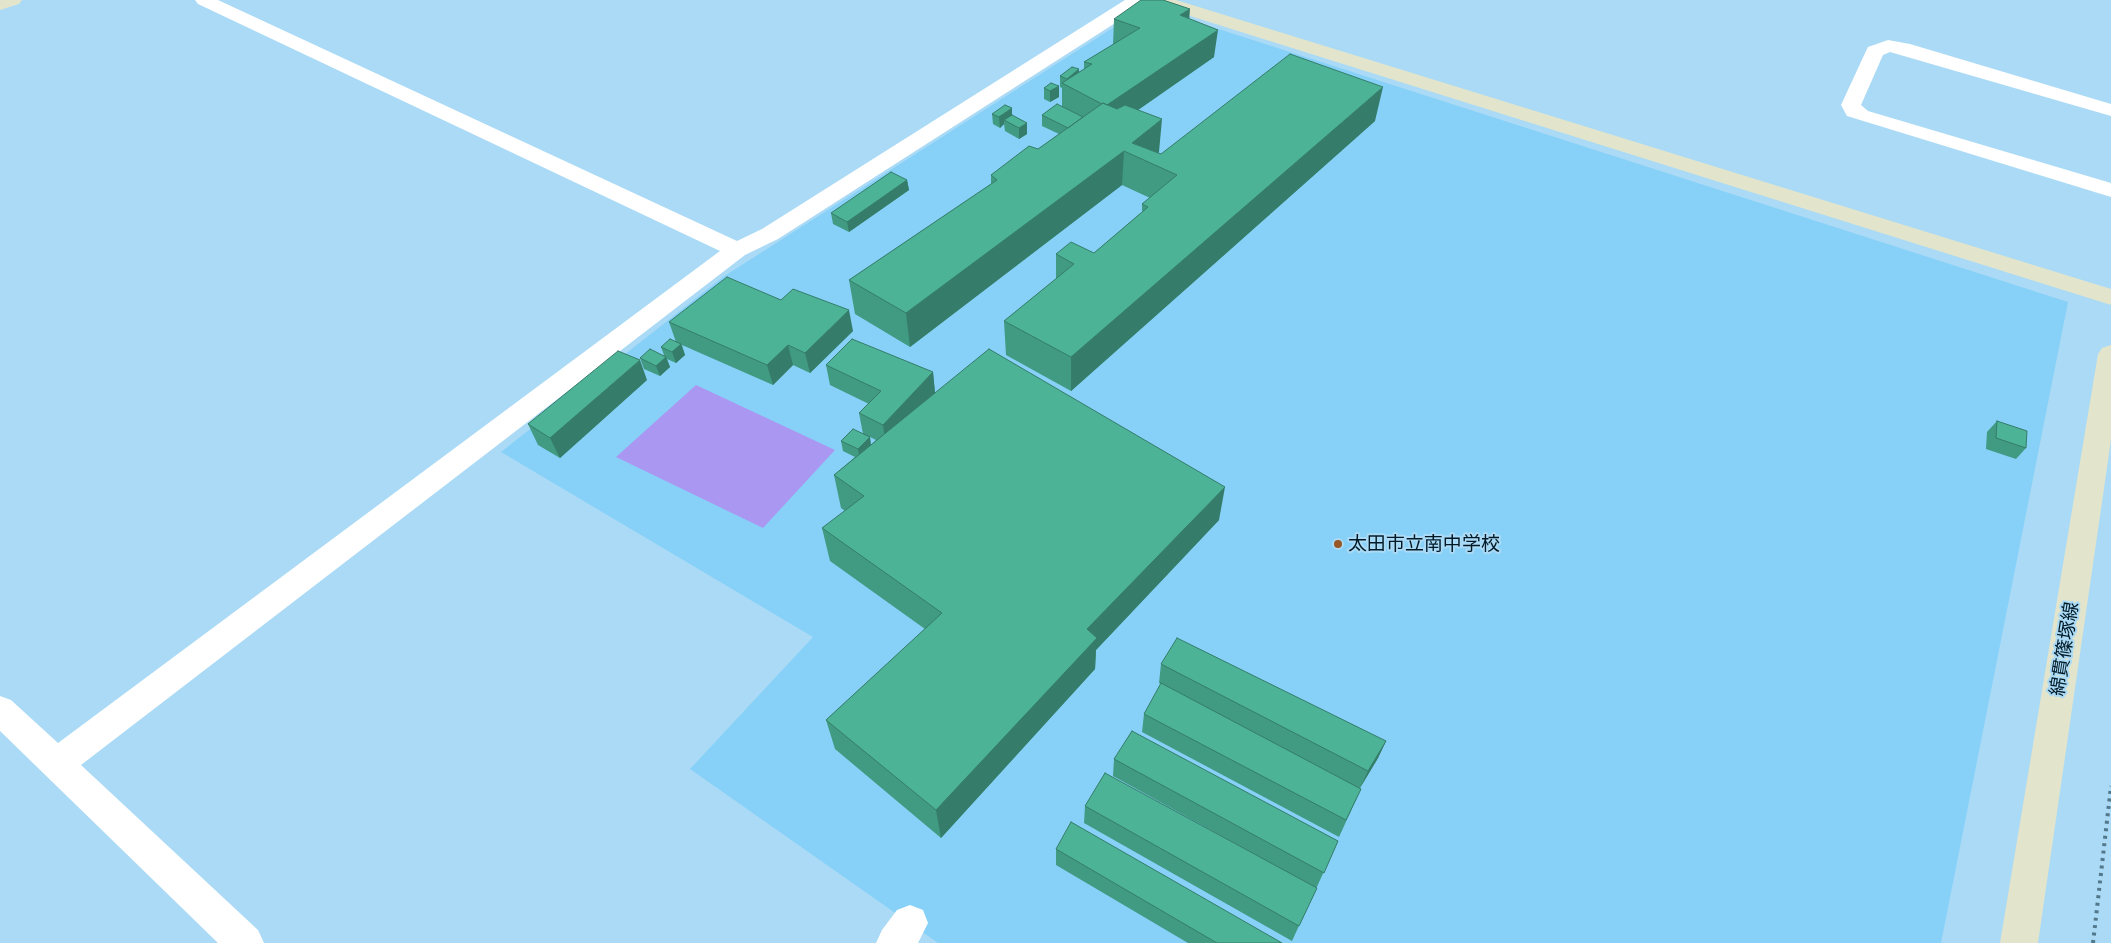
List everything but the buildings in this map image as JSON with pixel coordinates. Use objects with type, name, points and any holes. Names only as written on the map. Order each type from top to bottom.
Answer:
[{"type":"street","points":[[0,5],[13,0]]},
{"type":"street","points":[[204,0],[737,250]]},
{"type":"street","points":[[56,764],[737,250],[786,224],[1103,23],[1136,0]]},
{"type":"street","points":[[1158,0],[2111,297]]},
{"type":"street","points":[[2111,110],[1919,53],[1888,46],[1875,52],[1851,105],[1854,112],[1861,115],[2111,190]]},
{"type":"street","name":"綿貫篠塚線","points":[[2019,943],[2111,354]]},
{"type":"street","points":[[0,710],[245,943]]},
{"type":"path","points":[[2093,943],[2111,786]]},
{"type":"shaded area","name":"太田市立南中学校","points":[[1147,6],[2068,302],[1941,943],[938,943],[690,769],[813,637],[501,452],[723,277]]},
{"type":"shaded area","points":[[696,385],[835,450],[763,528],[616,457]]},
{"type":"place","name":"太田市立南中学校","points":[[1338,544]]}]
